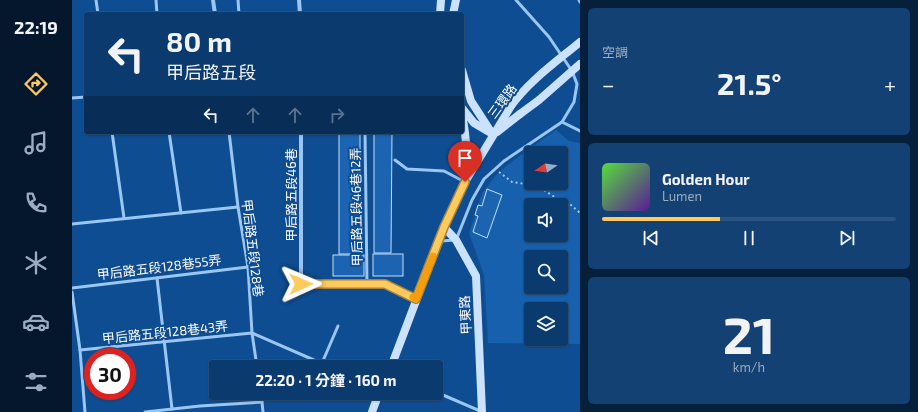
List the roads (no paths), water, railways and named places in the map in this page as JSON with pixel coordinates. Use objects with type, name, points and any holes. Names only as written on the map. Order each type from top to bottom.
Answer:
[{"type":"main road","points":[[440,12],[441,0]]},
{"type":"main road","points":[[453,12],[456,0]]},
{"type":"main road","name":"三環路","points":[[493,135],[511,106],[532,81],[580,42]]},
{"type":"main road","name":"三環路","points":[[493,135],[539,100],[580,64]]},
{"type":"main road","points":[[464,77],[471,101],[493,135]]},
{"type":"main road","points":[[464,110],[474,123],[493,135]]},
{"type":"main road","points":[[464,126],[467,153],[465,182]]},
{"type":"main road","points":[[394,360],[444,227],[465,182],[493,135]]},
{"type":"main road","name":"甲東路","points":[[444,227],[456,240],[476,276],[482,412]]},
{"type":"main road","points":[[372,412],[376,400]]},
{"type":"street","points":[[213,0],[215,12]]},
{"type":"street","points":[[299,0],[300,12]]},
{"type":"street","name":"甲后路五段46巷","points":[[301,134],[301,284],[385,284],[416,299]]},
{"type":"lane","points":[[96,0],[98,12]]},
{"type":"lane","points":[[156,0],[157,12]]},
{"type":"lane","points":[[238,0],[239,12]]},
{"type":"lane","points":[[439,241],[456,240],[472,200],[484,179],[504,161],[562,122],[574,102],[577,84],[572,71],[549,37],[516,0]]},
{"type":"lane","points":[[72,98],[84,97]]},
{"type":"lane","points":[[562,122],[580,131]]},
{"type":"lane","points":[[112,134],[124,218]]},
{"type":"lane","points":[[169,134],[181,213]]},
{"type":"lane","name":"甲后路五段128巷","points":[[229,134],[238,207],[248,267],[252,333],[256,360]]},
{"type":"lane","name":"甲后路五段46巷12弄","points":[[365,134],[368,283]]},
{"type":"lane","points":[[395,160],[407,169],[444,171],[465,182]]},
{"type":"lane","points":[[72,224],[238,207]]},
{"type":"lane","name":"甲后路五段128巷55弄","points":[[72,288],[248,267]]},
{"type":"lane","points":[[157,278],[172,409]]},
{"type":"lane","points":[[72,292],[80,350],[85,412]]},
{"type":"lane","points":[[323,360],[338,326]]},
{"type":"lane","points":[[252,333],[315,360]]},
{"type":"lane","name":"甲后路五段128巷43弄","points":[[80,350],[252,333]]},
{"type":"lane","points":[[443,395],[482,412]]},
{"type":"lane","points":[[145,412],[200,406],[262,402],[263,412]]},
{"type":"lane","points":[[200,406],[201,412]]}]
